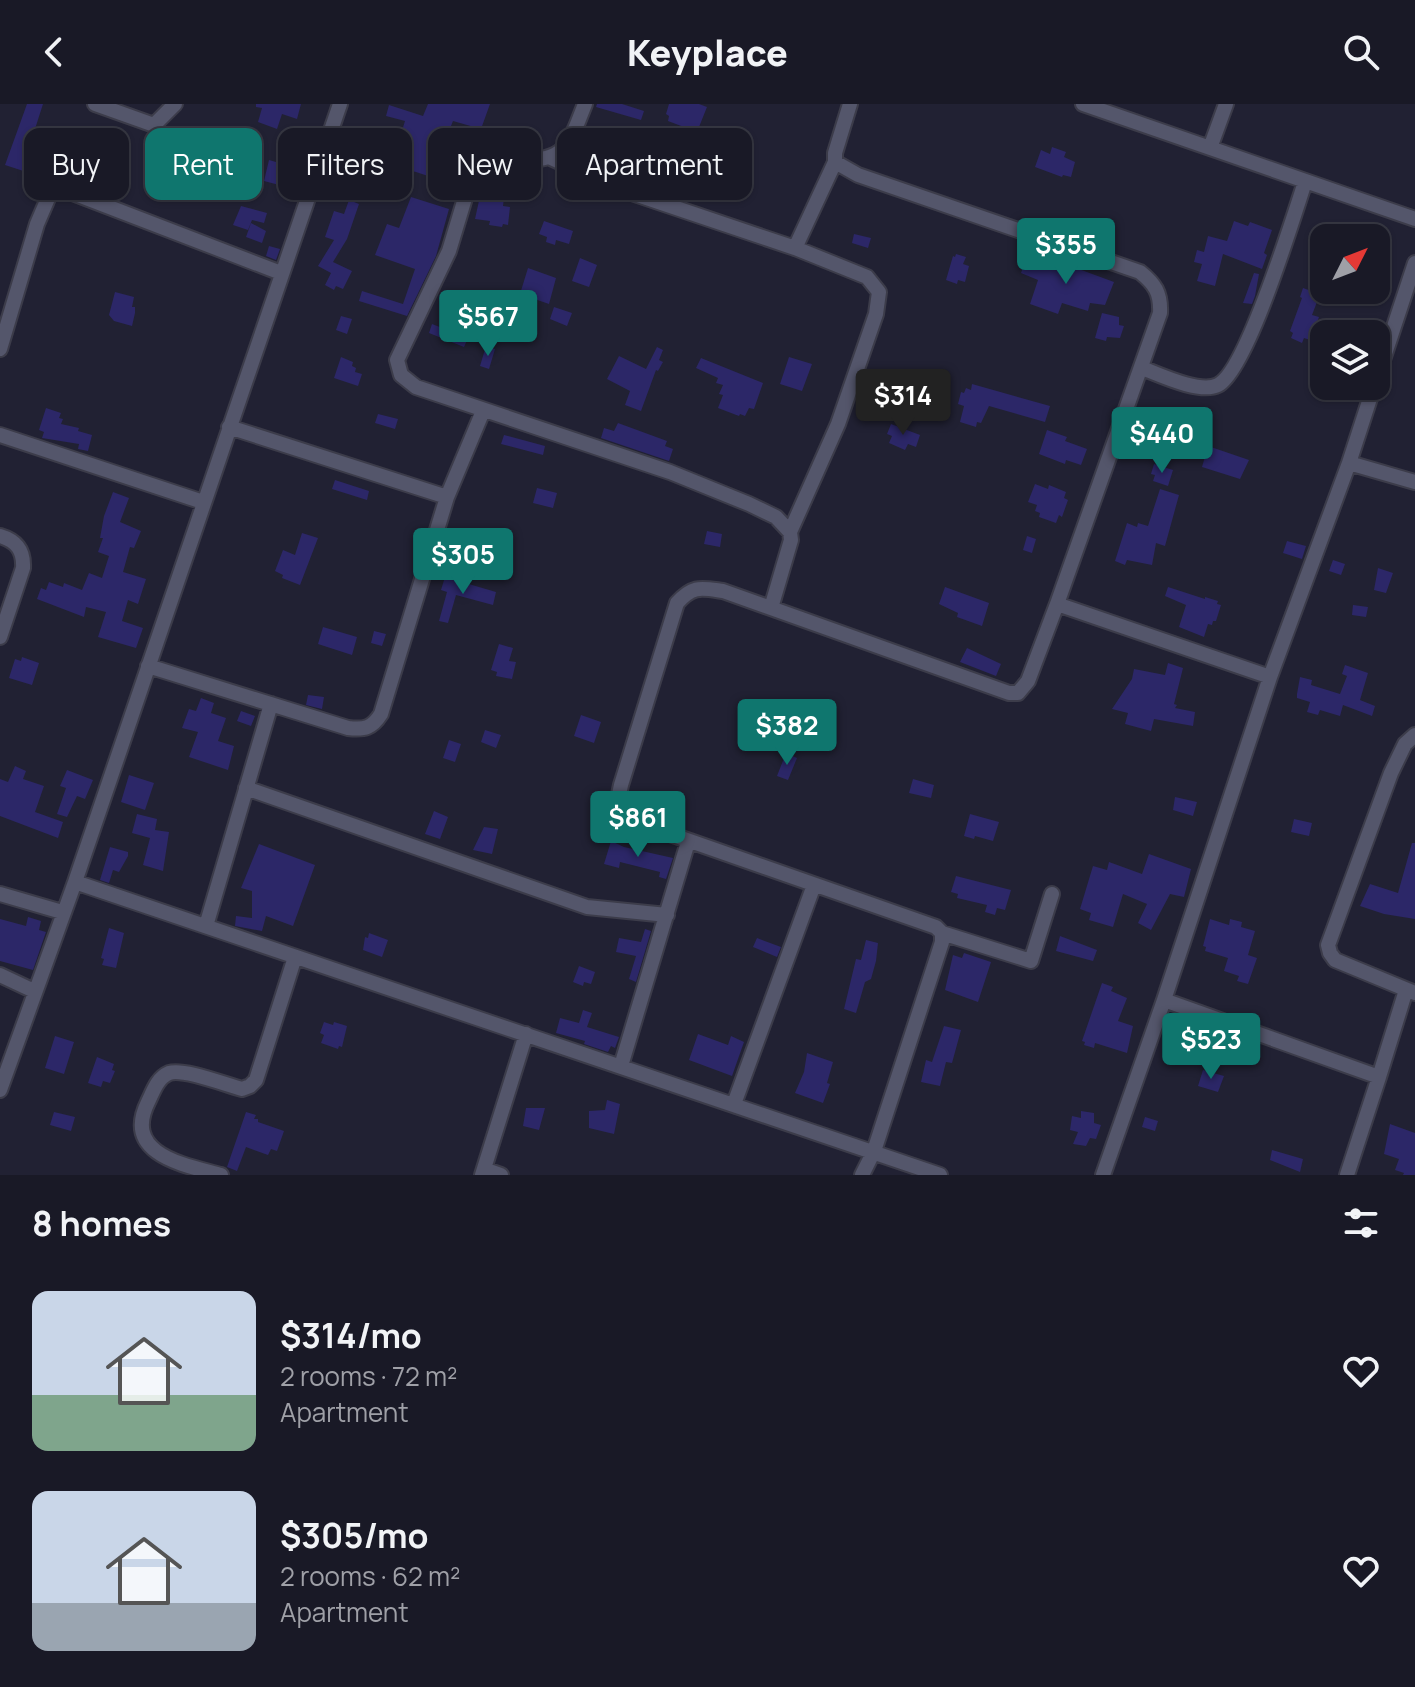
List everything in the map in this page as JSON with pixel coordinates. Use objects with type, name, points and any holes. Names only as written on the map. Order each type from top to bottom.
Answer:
[{"type":"street","points":[[95,104],[154,125],[175,104]]},
{"type":"street","points":[[0,1090],[75,882],[340,104]]},
{"type":"street","points":[[585,104],[570,142],[562,152],[551,158],[492,158],[479,161],[449,251],[397,360],[401,375],[416,387],[670,472],[776,517],[790,532]]},
{"type":"street","points":[[795,248],[835,162],[850,104]]},
{"type":"street","points":[[1083,104],[1415,219]]},
{"type":"street","points":[[1210,148],[1226,104]]},
{"type":"street","points":[[551,158],[611,186],[795,248],[867,277],[879,292],[876,314],[838,424],[790,532],[791,540],[771,608]]},
{"type":"street","points":[[835,162],[858,175],[1140,272],[1154,283],[1160,297],[1160,313],[1142,368],[1028,681],[1018,693],[1009,693],[723,591],[701,588],[687,592],[677,603],[618,799],[621,812],[630,820],[688,842],[936,927],[942,933],[1031,961],[1052,894]]},
{"type":"street","points":[[1142,368],[1199,387],[1218,385],[1230,373],[1267,292],[1305,182]]},
{"type":"street","points":[[0,349],[37,224],[49,196],[55,191],[65,190],[281,273]]},
{"type":"street","points":[[1390,338],[1415,263]]},
{"type":"street","points":[[1103,1175],[1270,677],[1369,400]]},
{"type":"street","points":[[148,666],[348,728],[362,730],[374,725],[381,714],[447,497],[483,411]]},
{"type":"street","points":[[229,427],[447,497]]},
{"type":"street","points":[[0,435],[203,502]]},
{"type":"street","points":[[1349,463],[1415,482]]},
{"type":"street","points":[[0,536],[11,539],[24,557],[0,637]]},
{"type":"street","points":[[1057,604],[1270,677]]},
{"type":"street","points":[[206,926],[271,704]]},
{"type":"street","points":[[1347,1175],[1410,991],[1335,960],[1328,945],[1391,773],[1405,744],[1415,735]]},
{"type":"street","points":[[246,788],[587,907],[667,915]]},
{"type":"street","points":[[621,1066],[688,842]]},
{"type":"street","points":[[75,882],[940,1175]]},
{"type":"street","points":[[734,1104],[814,885]]},
{"type":"street","points":[[0,894],[62,912]]},
{"type":"street","points":[[862,1175],[874,1151],[942,942],[942,933]]},
{"type":"street","points":[[221,1175],[165,1159],[149,1147],[142,1131],[143,1111],[158,1081],[169,1073],[180,1072],[242,1089],[256,1080],[295,957]]},
{"type":"street","points":[[0,975],[34,991]]},
{"type":"street","points":[[1164,1000],[1379,1077]]},
{"type":"street","points":[[501,1175],[483,1172],[526,1034]]},
{"type":"building","points":[[27,104],[43,104],[35,128],[24,128],[24,171],[5,165]]},
{"type":"building","points":[[256,104],[301,104],[297,119],[282,114],[277,129],[258,122],[262,108],[256,107]]},
{"type":"building","points":[[428,104],[490,104],[481,128],[453,121],[450,128],[428,128],[428,176],[412,171],[412,128],[403,128],[405,121],[386,116],[389,105],[423,116]]},
{"type":"building","points":[[597,104],[622,104],[644,111],[641,120],[596,107]]},
{"type":"building","points":[[669,104],[707,107],[699,128],[686,128],[668,121],[666,114]]},
{"type":"building","points":[[1052,147],[1066,152],[1064,157],[1075,162],[1071,177],[1062,177],[1035,167],[1041,150],[1050,154]]},
{"type":"building","points":[[269,160],[278,163],[278,185],[264,181]]},
{"type":"building","points":[[412,197],[449,209],[436,256],[407,316],[359,301],[362,291],[403,304],[415,269],[375,255],[387,224],[399,228]]},
{"type":"building","points":[[349,200],[359,204],[347,239],[333,262],[352,271],[343,289],[336,286],[334,290],[325,285],[331,273],[318,266],[334,240],[325,237],[334,211],[344,214]]},
{"type":"building","points":[[479,200],[504,200],[503,206],[510,207],[508,225],[489,225],[490,221],[475,219]]},
{"type":"building","points":[[241,206],[267,213],[264,223],[252,220],[248,230],[233,225]]},
{"type":"building","points":[[544,221],[573,231],[569,244],[556,240],[555,245],[546,242],[547,237],[539,234]]},
{"type":"building","points":[[1234,221],[1248,226],[1250,222],[1272,230],[1262,269],[1223,254],[1215,286],[1197,281],[1202,264],[1194,262],[1197,250],[1204,252],[1208,236],[1227,241]]},
{"type":"building","points":[[251,223],[266,231],[262,243],[246,237]]},
{"type":"building","points":[[854,234],[871,238],[868,248],[852,243]]},
{"type":"building","points":[[269,246],[280,249],[276,260],[266,256]]},
{"type":"building","points":[[956,254],[966,257],[963,264],[969,266],[965,282],[958,280],[957,284],[946,280]]},
{"type":"building","points":[[1046,257],[1114,282],[1105,305],[1090,303],[1088,311],[1062,303],[1058,314],[1030,304],[1038,280],[1021,273],[1026,259],[1043,266]]},
{"type":"building","points":[[580,258],[597,265],[589,287],[572,281]]},
{"type":"building","points":[[528,268],[556,278],[549,304],[520,294]]},
{"type":"building","points":[[1254,273],[1259,274],[1255,296],[1252,304],[1243,303]]},
{"type":"building","points":[[1303,288],[1310,290],[1310,304],[1316,304],[1312,315],[1319,317],[1318,320],[1310,320],[1310,340],[1304,338],[1302,343],[1291,338],[1293,333],[1290,331]]},
{"type":"building","points":[[115,292],[134,297],[132,326],[114,321],[109,315]]},
{"type":"building","points":[[554,307],[572,313],[567,326],[550,319]]},
{"type":"building","points":[[1102,313],[1119,317],[1119,325],[1124,326],[1120,338],[1107,337],[1106,341],[1095,338]]},
{"type":"building","points":[[341,316],[352,319],[347,334],[336,330]]},
{"type":"building","points":[[432,324],[468,338],[464,347],[429,333]]},
{"type":"building","points":[[486,346],[495,349],[489,369],[480,366]]},
{"type":"building","points":[[657,347],[663,350],[659,360],[663,362],[656,370],[641,411],[625,405],[630,391],[607,379],[619,356],[646,369]]},
{"type":"building","points":[[341,357],[353,362],[355,372],[362,374],[358,386],[334,378]]},
{"type":"building","points":[[789,357],[812,364],[802,391],[780,384]]},
{"type":"building","points":[[701,358],[763,383],[754,409],[749,408],[745,416],[739,416],[718,408],[723,385],[716,383],[718,378],[696,368]]},
{"type":"building","points":[[972,384],[1050,406],[1045,422],[989,406],[976,427],[960,422],[964,406],[958,404],[961,392],[964,393],[966,388],[971,390]]},
{"type":"building","points":[[1173,407],[1194,412],[1184,437],[1163,431],[1163,442],[1144,442],[1143,418],[1169,417]]},
{"type":"building","points":[[46,408],[61,413],[61,424],[92,435],[88,451],[78,449],[79,444],[42,438],[44,432],[39,430]]},
{"type":"building","points":[[378,414],[398,419],[395,429],[375,423]]},
{"type":"building","points":[[618,423],[667,441],[665,446],[673,449],[669,461],[601,438],[604,428],[614,431]]},
{"type":"building","points":[[891,424],[920,435],[916,447],[908,444],[905,450],[889,443],[892,436],[887,434]]},
{"type":"building","points":[[1047,430],[1087,449],[1081,465],[1066,460],[1065,464],[1039,454]]},
{"type":"building","points":[[504,435],[545,446],[543,455],[501,444]]},
{"type":"building","points":[[1208,446],[1249,460],[1240,479],[1202,467]]},
{"type":"building","points":[[1154,464],[1173,470],[1168,486],[1153,481],[1155,475],[1151,474]]},
{"type":"building","points":[[335,480],[369,491],[367,500],[332,489]]},
{"type":"building","points":[[1035,484],[1048,489],[1049,485],[1066,492],[1064,498],[1068,500],[1062,517],[1059,515],[1056,523],[1039,517],[1040,513],[1035,511],[1037,505],[1028,502]]},
{"type":"building","points":[[537,488],[557,493],[553,508],[533,503]]},
{"type":"building","points":[[1160,489],[1179,495],[1165,546],[1156,543],[1152,565],[1127,560],[1125,565],[1115,561],[1127,523],[1137,527],[1138,523],[1148,526]]},
{"type":"building","points":[[113,492],[129,498],[120,522],[141,531],[134,548],[130,547],[123,572],[146,579],[138,604],[128,600],[122,621],[143,628],[136,648],[98,637],[106,612],[86,607],[84,617],[37,599],[41,588],[46,590],[49,582],[63,587],[64,583],[82,590],[89,573],[102,578],[109,556],[98,552],[103,538],[100,538],[104,516]]},
{"type":"building","points":[[707,531],[722,534],[720,547],[704,544]]},
{"type":"building","points":[[302,533],[318,538],[300,585],[282,578],[283,575],[275,571],[283,550],[295,555]]},
{"type":"building","points":[[1027,536],[1036,539],[1032,553],[1023,550]]},
{"type":"building","points":[[1287,541],[1306,546],[1302,559],[1283,553]]},
{"type":"building","points":[[1333,560],[1345,564],[1341,575],[1329,571]]},
{"type":"building","points":[[1378,568],[1393,573],[1386,593],[1374,590]]},
{"type":"building","points":[[445,577],[496,592],[493,605],[456,595],[448,623],[439,621],[447,592],[441,590]]},
{"type":"building","points":[[945,587],[989,603],[982,626],[957,617],[958,613],[939,604]]},
{"type":"building","points":[[1168,587],[1218,601],[1217,604],[1221,605],[1216,621],[1208,624],[1204,637],[1179,627],[1186,605],[1165,596]]},
{"type":"building","points":[[1353,605],[1368,607],[1366,617],[1352,615]]},
{"type":"building","points":[[323,627],[357,637],[352,655],[318,644]]},
{"type":"building","points":[[374,631],[386,634],[382,646],[371,643]]},
{"type":"building","points":[[499,644],[513,648],[509,661],[516,662],[512,679],[496,676],[497,672],[491,670]]},
{"type":"building","points":[[967,648],[1001,664],[996,676],[960,662]]},
{"type":"building","points":[[22,657],[39,663],[32,685],[9,678],[15,659],[21,661]]},
{"type":"building","points":[[1168,663],[1183,668],[1174,704],[1177,705],[1175,708],[1195,712],[1193,726],[1154,719],[1151,731],[1125,724],[1128,713],[1112,709],[1132,679],[1134,669],[1165,675]]},
{"type":"building","points":[[1345,665],[1368,673],[1360,700],[1375,706],[1372,716],[1343,705],[1340,716],[1320,710],[1318,715],[1307,712],[1310,702],[1297,698],[1300,677],[1312,680],[1311,685],[1340,694],[1347,676],[1342,674]]},
{"type":"building","points":[[308,695],[324,697],[322,709],[306,705]]},
{"type":"building","points":[[201,698],[214,703],[211,713],[226,718],[218,741],[234,746],[228,770],[189,757],[198,732],[182,728],[189,709],[196,711]]},
{"type":"building","points":[[241,711],[255,716],[251,726],[237,721]]},
{"type":"building","points":[[581,715],[601,722],[594,743],[574,736]]},
{"type":"building","points":[[485,730],[501,735],[496,748],[481,742]]},
{"type":"building","points":[[449,740],[461,744],[455,762],[443,758]]},
{"type":"building","points":[[786,753],[797,758],[788,780],[777,776]]},
{"type":"building","points":[[15,766],[26,771],[23,779],[44,786],[35,812],[63,822],[58,838],[0,816],[0,779],[8,782]]},
{"type":"building","points":[[67,770],[93,780],[85,799],[77,796],[67,817],[57,814],[66,788],[60,786]]},
{"type":"building","points":[[129,775],[154,783],[145,810],[121,802]]},
{"type":"building","points":[[913,779],[934,785],[931,798],[909,793]]},
{"type":"building","points":[[1175,797],[1197,802],[1193,816],[1173,810]]},
{"type":"building","points":[[434,811],[448,817],[440,839],[425,834]]},
{"type":"building","points":[[137,814],[157,819],[155,830],[169,832],[163,871],[143,865],[150,838],[132,833]]},
{"type":"building","points":[[970,814],[999,822],[993,841],[964,836]]},
{"type":"building","points":[[1294,819],[1312,823],[1309,836],[1291,832]]},
{"type":"building","points":[[484,827],[498,829],[492,854],[473,850]]},
{"type":"building","points":[[611,841],[673,858],[666,879],[659,877],[660,872],[620,862],[619,868],[604,864]]},
{"type":"building","points":[[1412,843],[1415,843],[1415,919],[1360,906],[1370,884],[1398,893]]},
{"type":"building","points":[[259,844],[315,865],[293,926],[266,916],[262,931],[235,926],[236,916],[252,918],[252,891],[241,888]]},
{"type":"building","points":[[110,847],[128,852],[128,856],[119,872],[113,870],[109,883],[100,880]]},
{"type":"building","points":[[1149,854],[1191,869],[1184,897],[1170,894],[1151,930],[1138,923],[1147,904],[1123,894],[1113,927],[1089,920],[1091,913],[1080,909],[1093,866],[1107,870],[1109,862],[1142,874]]},
{"type":"building","points":[[956,876],[1011,890],[1005,910],[997,908],[995,915],[985,912],[987,905],[957,898],[958,894],[951,892]]},
{"type":"building","points":[[28,917],[41,921],[39,930],[46,932],[33,970],[0,961],[0,919],[26,926]]},
{"type":"building","points":[[1210,919],[1229,925],[1230,919],[1242,922],[1241,927],[1255,931],[1248,955],[1257,958],[1248,984],[1237,981],[1239,976],[1224,971],[1228,958],[1205,951],[1206,947],[1203,946]]},
{"type":"building","points":[[109,928],[124,933],[116,968],[102,965]]},
{"type":"building","points":[[645,929],[651,931],[636,982],[629,979],[636,956],[616,952],[619,938],[641,942]]},
{"type":"building","points":[[369,933],[388,940],[382,957],[363,950],[365,937],[368,938]]},
{"type":"building","points":[[1060,936],[1097,950],[1093,961],[1056,951]]},
{"type":"building","points":[[757,938],[781,947],[777,957],[753,947]]},
{"type":"building","points":[[866,940],[878,943],[876,961],[871,979],[865,982],[856,1013],[844,1009],[856,959],[861,960]]},
{"type":"building","points":[[964,953],[991,962],[978,1002],[945,990],[953,955],[962,958]]},
{"type":"building","points":[[579,966],[595,972],[591,984],[584,982],[583,986],[573,982]]},
{"type":"building","points":[[1102,983],[1127,998],[1118,1021],[1133,1026],[1127,1053],[1095,1043],[1094,1048],[1084,1045],[1082,1041]]},
{"type":"building","points":[[583,1010],[592,1013],[587,1027],[619,1037],[615,1048],[611,1046],[608,1052],[584,1044],[585,1041],[556,1033],[560,1018],[579,1023]]},
{"type":"building","points":[[324,1022],[347,1026],[342,1047],[338,1049],[321,1043],[324,1035],[320,1033]]},
{"type":"building","points":[[944,1026],[961,1030],[952,1063],[946,1062],[940,1086],[921,1082],[926,1060],[932,1062]]},
{"type":"building","points":[[698,1034],[728,1045],[731,1036],[744,1042],[732,1076],[689,1060]]},
{"type":"building","points":[[55,1036],[74,1042],[64,1074],[45,1068]]},
{"type":"building","points":[[807,1053],[833,1062],[823,1103],[795,1093],[804,1072]]},
{"type":"building","points":[[97,1057],[114,1064],[112,1070],[115,1071],[110,1083],[103,1081],[101,1087],[88,1083]]},
{"type":"building","points":[[1203,1070],[1224,1076],[1218,1092],[1198,1086]]},
{"type":"building","points":[[607,1100],[620,1104],[614,1134],[589,1128],[589,1111],[605,1110]]},
{"type":"building","points":[[526,1108],[545,1108],[539,1130],[523,1126]]},
{"type":"building","points":[[1081,1111],[1094,1113],[1094,1123],[1101,1125],[1096,1139],[1090,1138],[1086,1146],[1073,1144],[1078,1132],[1070,1130],[1072,1116],[1081,1118]]},
{"type":"building","points":[[54,1112],[75,1117],[71,1131],[50,1125]]},
{"type":"building","points":[[246,1112],[256,1115],[254,1119],[258,1122],[284,1131],[277,1151],[271,1149],[268,1155],[246,1147],[237,1171],[227,1167]]},
{"type":"building","points":[[1145,1117],[1158,1121],[1155,1131],[1142,1127]]},
{"type":"building","points":[[1390,1124],[1415,1133],[1415,1175],[1403,1175],[1395,1170],[1399,1159],[1384,1154]]},
{"type":"building","points":[[1272,1150],[1303,1159],[1300,1172],[1270,1160]]}]
